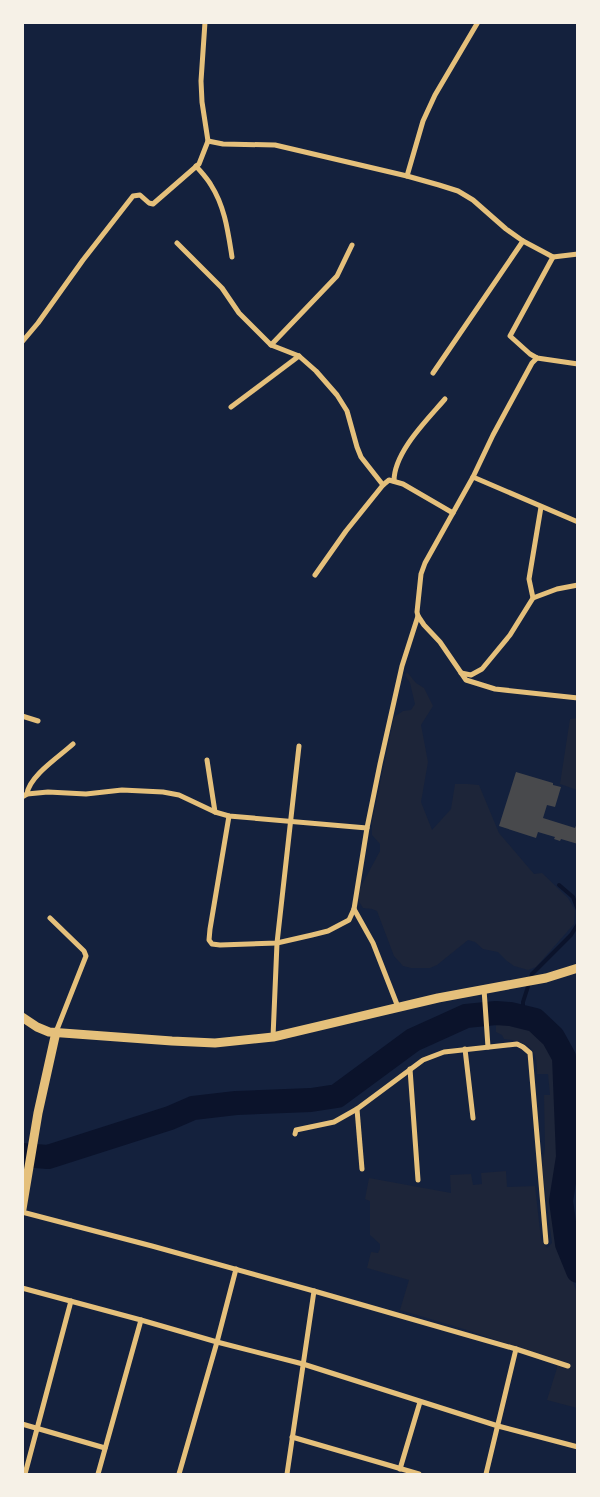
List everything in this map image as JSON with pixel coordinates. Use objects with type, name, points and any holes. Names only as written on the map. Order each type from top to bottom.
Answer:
[{"type":"street","points":[[22,342],[114,218],[133,196],[140,195],[153,204],[199,164],[208,141],[201,81],[205,22]]},
{"type":"street","points":[[407,176],[423,121],[435,95],[478,22]]},
{"type":"street","points":[[208,141],[224,144],[275,145],[407,176],[458,191],[473,200],[506,229],[523,241],[553,257],[578,254]]},
{"type":"street","points":[[196,166],[211,186],[221,204],[227,224],[232,257]]},
{"type":"street","points":[[433,373],[523,241]]},
{"type":"street","points":[[177,243],[222,288],[239,313],[271,345],[299,356],[316,371],[347,411],[361,457],[383,485]]},
{"type":"street","points":[[271,345],[337,276],[352,245]]},
{"type":"street","points":[[553,257],[510,336],[537,358],[578,364]]},
{"type":"street","points":[[231,407],[299,356]]},
{"type":"street","points":[[229,816],[210,928],[209,940],[212,944],[277,943],[328,931],[349,920],[354,909],[367,828],[402,666],[418,616],[421,574],[425,563],[474,477],[493,436],[532,363],[537,358]]},
{"type":"street","points":[[394,480],[395,468],[402,452],[445,399]]},
{"type":"street","points":[[474,477],[578,522]]},
{"type":"street","points":[[315,575],[346,532],[389,480],[403,484],[453,513]]},
{"type":"street","points":[[532,598],[529,579],[541,507]]},
{"type":"street","points":[[460,673],[471,675],[482,669],[510,635],[532,598],[557,589],[578,585]]},
{"type":"street","points":[[418,616],[440,642],[466,680],[496,689],[578,698]]},
{"type":"street","points":[[22,716],[38,721]]},
{"type":"street","points":[[25,796],[35,777],[73,744]]},
{"type":"street","points":[[273,1037],[277,943],[299,746]]},
{"type":"street","points":[[207,760],[215,812]]},
{"type":"street","points":[[25,796],[48,792],[86,794],[122,790],[164,792],[178,795],[215,812],[229,816],[367,828]]},
{"type":"street","points":[[354,909],[373,943],[398,1007]]},
{"type":"street","points":[[50,918],[86,956],[56,1032],[38,1113],[22,1211],[314,1291],[516,1349],[568,1366]]},
{"type":"street","points":[[22,1017],[49,1032],[172,1042],[215,1043],[273,1037],[398,1007],[484,993],[578,968]]},
{"type":"street","points":[[484,993],[488,1047]]},
{"type":"street","points":[[294,1134],[296,1130],[334,1122],[357,1109],[423,1060],[444,1052],[517,1044],[530,1053],[546,1242]]},
{"type":"street","points":[[465,1049],[473,1118]]},
{"type":"street","points":[[410,1069],[418,1180]]},
{"type":"street","points":[[357,1109],[362,1169]]},
{"type":"street","points":[[180,1474],[236,1269]]},
{"type":"street","points":[[22,1288],[303,1364],[498,1426],[578,1447]]},
{"type":"street","points":[[286,1474],[314,1291]]},
{"type":"street","points":[[25,1474],[71,1301]]},
{"type":"street","points":[[98,1474],[141,1320]]},
{"type":"street","points":[[486,1474],[516,1349]]},
{"type":"street","points":[[400,1469],[420,1402]]},
{"type":"street","points":[[22,1424],[105,1448]]},
{"type":"street","points":[[292,1437],[420,1474]]},
{"type":"shaded area","points":[[407,672],[416,683],[424,688],[433,706],[421,725],[428,762],[421,802],[432,830],[451,809],[455,784],[479,785],[499,833],[534,874],[542,873],[568,898],[575,910],[574,924],[536,967],[528,970],[514,966],[498,952],[483,949],[475,942],[468,940],[437,965],[430,968],[403,966],[394,956],[377,911],[363,908],[358,900],[358,892],[380,851],[380,844],[372,835],[372,822],[394,717],[403,711],[411,710],[415,704],[410,683],[405,675]]},
{"type":"shaded area","points":[[578,718],[577,790],[560,784],[570,719]]},
{"type":"shaded area","points":[[496,1021],[509,1022],[531,1028],[547,1042],[556,1059],[560,1156],[553,1201],[560,1246],[577,1293],[577,1408],[547,1400],[557,1368],[556,1361],[467,1330],[400,1310],[409,1280],[367,1268],[371,1252],[378,1253],[380,1249],[380,1244],[370,1235],[370,1201],[365,1199],[369,1178],[451,1193],[450,1175],[471,1174],[473,1185],[482,1184],[481,1173],[506,1171],[507,1187],[535,1186],[541,1239],[547,1248],[552,1243],[542,1166],[545,1149],[544,1095],[550,1095],[548,1074],[537,1074],[534,1052],[520,1042],[504,1039],[502,1035],[496,1032]]},
{"type":"building","points":[[516,772],[561,787],[555,807],[547,805],[543,818],[575,828],[578,821],[578,844],[561,839],[560,841],[554,839],[555,837],[538,832],[536,838],[499,826]]},
{"type":"waterway","points":[[559,885],[573,897],[578,910]]},
{"type":"waterway","points":[[523,1017],[523,1002],[532,974],[571,935],[578,924]]},
{"type":"waterway","points":[[22,1155],[48,1157],[170,1118],[193,1108],[236,1103],[311,1100],[337,1096],[413,1040],[466,1016],[496,1013],[510,1014],[535,1020],[553,1037],[564,1057],[568,1157],[561,1201],[567,1244],[578,1271]]}]
